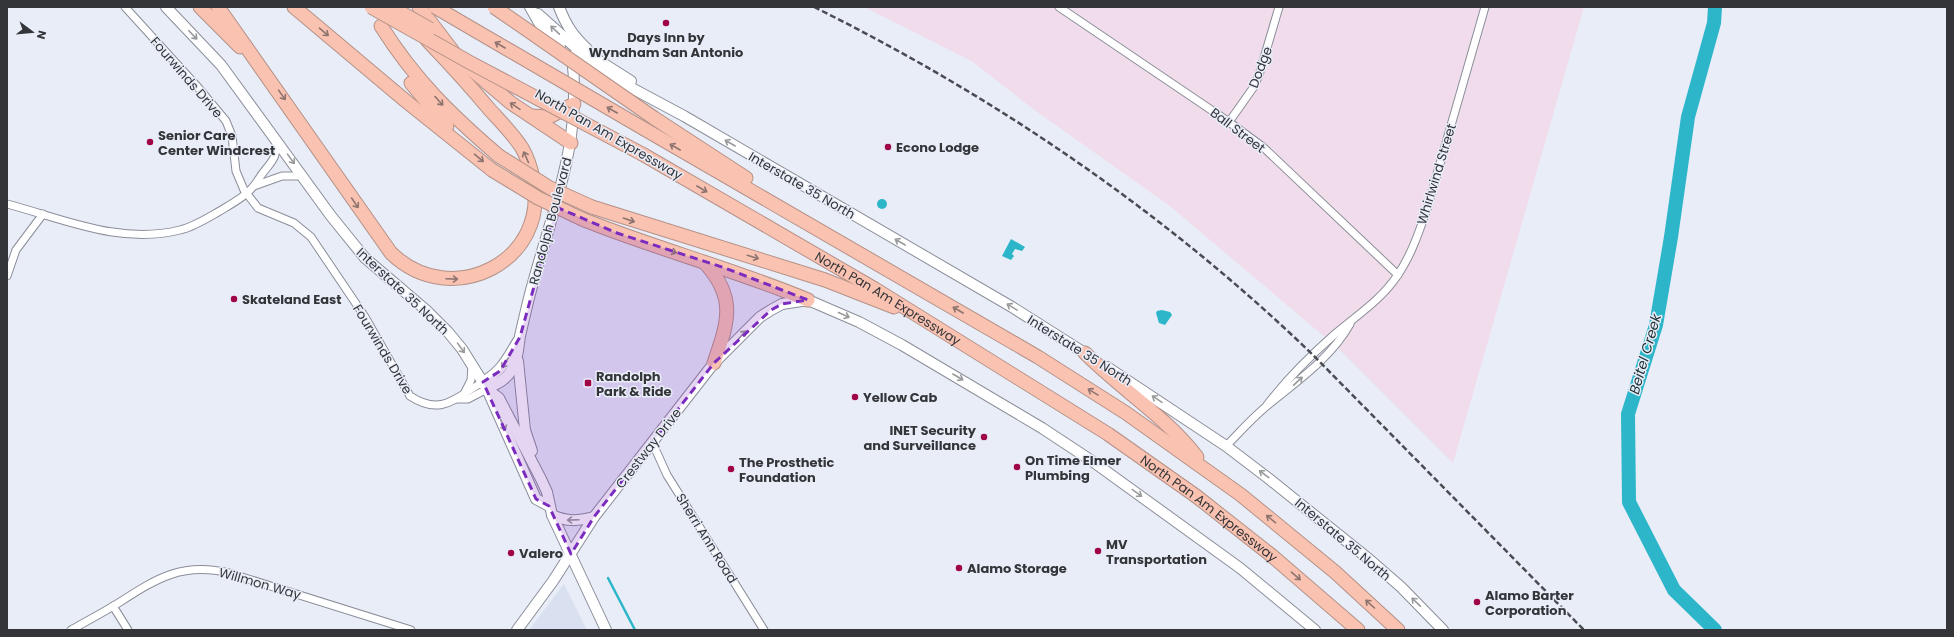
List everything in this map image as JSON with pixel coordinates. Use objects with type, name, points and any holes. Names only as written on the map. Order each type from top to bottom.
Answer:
[{"type":"highway","points":[[200,7],[264,71]]},
{"type":"highway","points":[[218,7],[376,234],[400,261],[409,268],[433,277],[459,279],[483,273],[509,257],[523,239],[535,207],[536,196],[533,178],[522,148],[472,89],[423,35],[404,7]]},
{"type":"highway","points":[[294,7],[425,116],[465,146],[492,170],[538,198],[582,219],[617,233],[703,261],[808,300]]},
{"type":"highway","points":[[372,7],[402,71],[465,146]]},
{"type":"highway","points":[[372,7],[476,66],[644,155]]},
{"type":"highway","name":"North Pan Am Expressway","points":[[391,7],[911,312],[1090,422],[1162,472],[1271,555],[1358,630]]},
{"type":"highway","points":[[419,7],[458,58],[494,90],[571,143]]},
{"type":"highway","name":"North Pan Am Expressway","points":[[435,7],[1038,357],[1126,413],[1247,500],[1335,572],[1398,630]]},
{"type":"highway","points":[[494,7],[654,118],[866,258]]},
{"type":"highway","points":[[381,26],[400,57],[444,107],[499,156],[550,188],[592,207],[825,280],[880,302],[911,312]]},
{"type":"highway","points":[[530,116],[550,117],[574,104]]},
{"type":"highway","points":[[703,261],[715,274],[721,284],[726,297],[728,310],[726,328],[714,363]]},
{"type":"highway","points":[[1085,354],[1181,436],[1207,470]]},
{"type":"main road","name":"Interstate 35 North","points":[[166,7],[221,65],[331,216],[365,258],[426,310],[448,332],[472,364],[482,386]]},
{"type":"main road","name":"Interstate 35 North","points":[[531,7],[542,28],[551,39],[572,56],[684,116],[1012,307],[1149,393],[1226,446],[1340,534],[1401,587],[1443,630]]},
{"type":"main road","name":"Interstate 35 North","points":[[531,7],[561,36],[584,54],[598,60],[684,116]]},
{"type":"main road","points":[[559,7],[567,27],[574,37],[598,60]]},
{"type":"main road","name":"Randolph Boulevard","points":[[482,386],[505,378],[511,372],[518,358],[520,337],[530,296],[564,181],[571,143],[575,85],[572,56]]},
{"type":"main road","points":[[808,300],[859,322],[906,347],[1042,428],[1092,461],[1240,568],[1315,630]]},
{"type":"main road","name":"Crestway Drive","points":[[517,630],[571,554],[594,517],[653,444],[714,363],[751,326],[771,310],[782,304],[808,300]]},
{"type":"main road","name":"Randolph Boulevard","points":[[482,386],[500,371],[520,337]]},
{"type":"main road","points":[[518,358],[525,430],[541,479]]},
{"type":"main road","points":[[482,386],[499,398],[541,479],[547,492],[550,511],[606,630]]},
{"type":"main road","points":[[482,386],[536,499],[564,520],[571,521],[594,517]]},
{"type":"street","name":"Fourwinds Drive","points":[[125,7],[196,85],[226,121],[232,136],[236,171],[239,181],[258,208],[294,223],[311,237],[365,316],[410,396],[420,403],[441,406],[457,399],[464,392],[482,386]]},
{"type":"street","name":"Ball Street","points":[[1059,7],[1229,122],[1263,147],[1398,275]]},
{"type":"street","name":"Dodge","points":[[1229,122],[1253,88],[1257,79],[1279,7]]},
{"type":"street","name":"Whirlwind Street","points":[[1226,446],[1268,405],[1282,386],[1336,333],[1351,322],[1388,288],[1398,275],[1418,235],[1485,7]]},
{"type":"street","points":[[7,204],[104,232],[140,235],[181,230],[200,222],[247,193],[273,162],[276,148],[275,138]]},
{"type":"street","points":[[254,186],[282,176],[303,176]]},
{"type":"street","points":[[7,276],[16,250],[43,214]]},
{"type":"street","points":[[464,392],[471,380],[472,364]]},
{"type":"street","name":"Fourwinds Drive","points":[[457,399],[468,399],[482,386]]},
{"type":"street","name":"Sherri Ann Road","points":[[653,444],[667,475],[764,630]]},
{"type":"street","name":"Willmon Way","points":[[71,630],[150,583],[168,574],[188,570],[209,569],[229,573],[411,630]]},
{"type":"street","points":[[113,606],[128,630]]},
{"type":"highlighted area","points":[[556,207],[617,233],[725,268],[808,300],[782,304],[771,310],[714,363],[594,517],[571,554],[549,506],[536,499],[483,382],[500,371],[520,337]]},
{"type":"shaded area","points":[[864,7],[1584,7],[1453,463],[1339,349],[1171,207],[1029,106],[973,62]]},
{"type":"shaded area","points":[[564,584],[587,630],[529,630]]},
{"type":"water","points":[[880,199],[884,199],[886,200],[886,208],[880,209],[877,206],[877,202]]},
{"type":"water","points":[[1011,239],[1025,247],[1022,251],[1015,249],[1012,254],[1014,256],[1011,260],[1002,256]]},
{"type":"water","points":[[1162,310],[1170,312],[1172,315],[1165,325],[1159,323],[1156,313],[1157,311]]},
{"type":"waterway","name":"Beitel Creek","points":[[1715,7],[1714,23],[1688,117],[1671,237],[1656,325],[1628,414],[1629,502],[1674,590],[1715,630]]},
{"type":"waterway","points":[[608,578],[635,630]]},
{"type":"railway","points":[[814,7],[882,42],[1013,119],[1077,162],[1139,207],[1199,254],[1257,303],[1313,355],[1584,630]]},
{"type":"place","name":"Days Inn by Wyndham San Antonio","points":[[666,23]]},
{"type":"place","name":"Senior Care Center Windcrest","points":[[150,142]]},
{"type":"place","name":"Econo Lodge","points":[[888,147]]},
{"type":"place","name":"Skateland East","points":[[234,299]]},
{"type":"place","name":"Randolph Park & Ride","points":[[588,383]]},
{"type":"place","name":"Yellow Cab","points":[[855,397]]},
{"type":"place","name":"INET Security and Surveillance","points":[[984,437]]},
{"type":"place","name":"On Time Elmer Plumbing","points":[[1017,467]]},
{"type":"place","name":"The Prosthetic Foundation","points":[[731,469]]},
{"type":"place","name":"MV Transportation","points":[[1098,551]]},
{"type":"place","name":"Valero","points":[[511,553]]},
{"type":"place","name":"Alamo Storage","points":[[959,568]]},
{"type":"place","name":"Alamo Barter Corporation","points":[[1477,602]]}]
